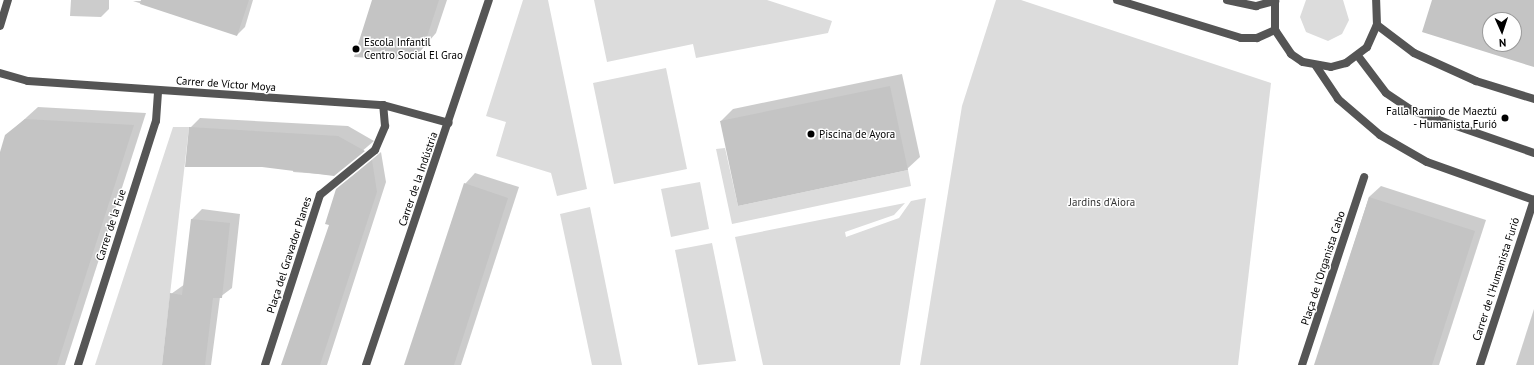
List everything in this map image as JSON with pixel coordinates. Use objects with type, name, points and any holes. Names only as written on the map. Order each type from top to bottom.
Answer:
[{"type":"street","points":[[0,26],[8,0]]},
{"type":"street","name":"Carrer de la Indústria","points":[[366,365],[449,123],[489,0]]},
{"type":"street","points":[[1117,0],[1129,2],[1241,38],[1257,38],[1275,30]]},
{"type":"street","points":[[1227,0],[1256,6],[1275,0],[1275,30],[1291,54],[1316,66],[1338,99],[1380,135],[1427,162],[1534,200]]},
{"type":"street","points":[[1376,0],[1378,13]]},
{"type":"street","points":[[1316,66],[1346,63],[1358,56],[1377,26],[1378,13],[1382,0]]},
{"type":"street","points":[[1377,26],[1414,53],[1476,81],[1534,99]]},
{"type":"street","points":[[1358,56],[1386,93],[1413,112],[1534,152]]},
{"type":"street","name":"Carrer de Víctor Moya","points":[[0,73],[28,81],[158,91],[383,105],[449,123]]},
{"type":"street","name":"Carrer de la Fue","points":[[78,365],[156,121],[158,91]]},
{"type":"street","name":"Plaça del Gravador Planes","points":[[265,365],[320,195],[375,150],[385,126],[383,105]]},
{"type":"street","name":"Plaça de l'Organista Cabo","points":[[1302,365],[1364,177]]},
{"type":"street","name":"Carrer de l'Humanista Furió","points":[[1480,365],[1534,200]]},
{"type":"green space","points":[[523,0],[548,0],[587,189],[557,196],[551,173],[496,156],[506,122],[486,116]]},
{"type":"green space","points":[[594,0],[767,0],[832,21],[828,33],[696,58],[693,44],[607,62]]},
{"type":"green space","name":"Jardins d'Aiora","points":[[996,0],[1021,0],[1271,83],[1238,365],[920,365],[962,106]]},
{"type":"green space","points":[[1306,0],[1343,0],[1349,20],[1342,34],[1328,41],[1306,32],[1300,17]]},
{"type":"green space","points":[[666,68],[687,169],[614,184],[593,83]]},
{"type":"green space","points":[[173,127],[189,127],[162,365],[95,365]]},
{"type":"green space","points":[[725,148],[738,206],[908,170],[911,186],[732,224],[716,149]]},
{"type":"green space","points":[[700,182],[709,229],[671,237],[661,189]]},
{"type":"green space","points":[[926,198],[900,365],[763,365],[735,237],[905,203],[894,215],[845,232],[846,237],[899,218],[911,201]]},
{"type":"green space","points":[[590,207],[622,365],[592,365],[560,214]]},
{"type":"green space","points":[[712,243],[736,361],[698,365],[675,250]]},
{"type":"building","points":[[141,0],[249,0],[237,36],[140,4]]},
{"type":"building","points":[[372,0],[439,0],[424,46],[421,45],[417,56],[408,53],[405,60],[354,57]]},
{"type":"building","points":[[1432,0],[1534,0],[1534,67],[1486,52],[1522,52],[1522,12],[1482,12],[1482,51],[1422,32]]},
{"type":"building","name":"Piscina de Ayora","points":[[890,86],[908,170],[738,206],[720,121]]},
{"type":"building","points":[[25,119],[134,125],[57,365],[0,365],[0,152],[5,135]]},
{"type":"building","points":[[189,127],[338,136],[365,151],[334,176],[262,167],[185,167]]},
{"type":"building","points":[[372,160],[377,192],[320,365],[281,365],[329,225],[325,224],[336,189]]},
{"type":"building","points":[[464,183],[508,198],[454,365],[404,365]]},
{"type":"building","points":[[1369,197],[1475,231],[1432,365],[1314,365]]},
{"type":"building","points":[[191,219],[230,223],[222,298],[213,298],[205,365],[162,365],[170,293],[182,295]]},
{"type":"place","name":"Escola Infantil Centro Social El Grao","points":[[356,49]]},
{"type":"place","name":"Falla Ramiro de Maeztú - Humanista Furió","points":[[1505,118]]},
{"type":"place","name":"Piscina de Ayora","points":[[811,134]]}]
